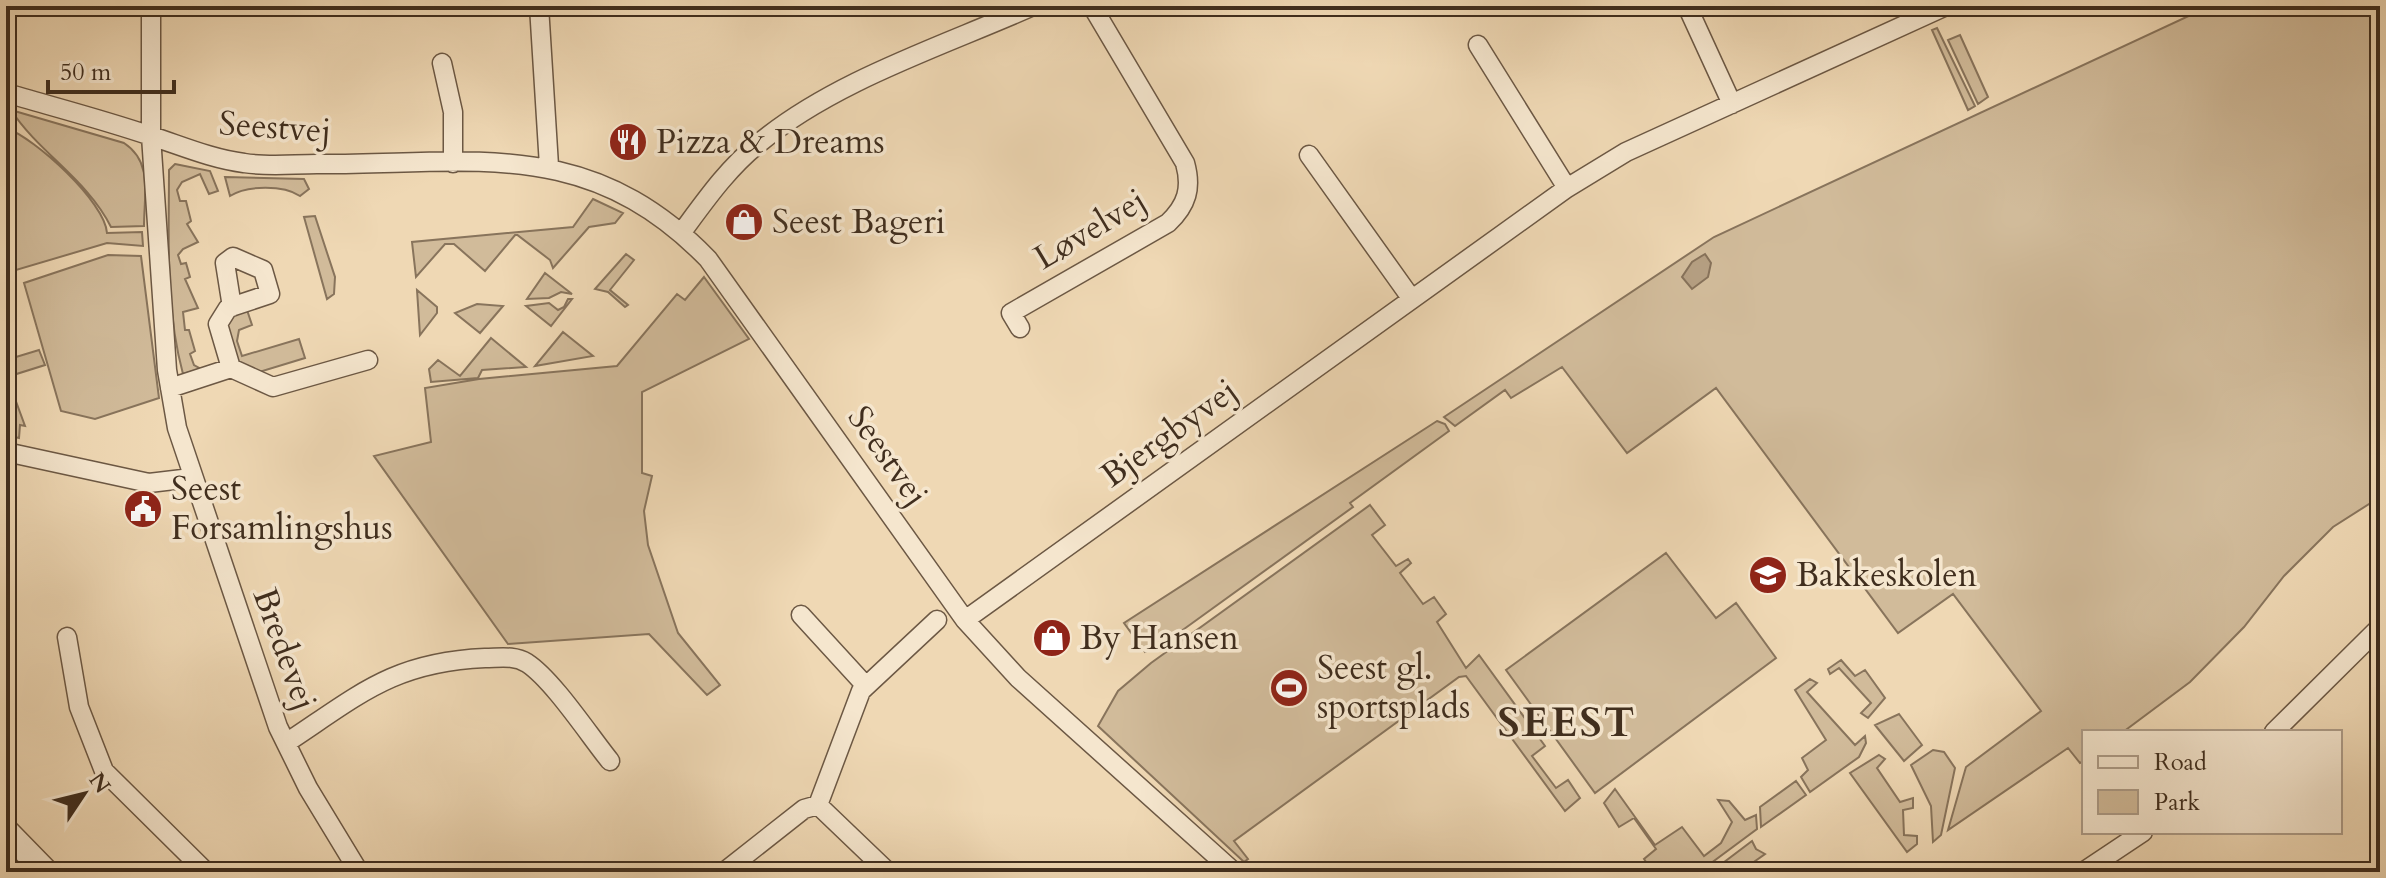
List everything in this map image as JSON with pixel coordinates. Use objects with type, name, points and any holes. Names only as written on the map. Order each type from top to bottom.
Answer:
[{"type":"street","name":"Bredevej","points":[[151,6],[151,136],[170,388],[191,478],[286,743],[308,788],[359,872]]},
{"type":"street","points":[[539,6],[549,166]]},
{"type":"street","points":[[682,232],[726,174],[787,121],[836,92],[1033,6]]},
{"type":"street","name":"Løvelvej","points":[[1020,328],[1011,313],[1168,223],[1180,211],[1188,196],[1190,179],[1185,163],[1092,6]]},
{"type":"street","points":[[1687,6],[1732,104]]},
{"type":"street","name":"Bjergbyvej","points":[[965,620],[1567,188],[1626,152],[1732,104],[1910,13],[1946,6]]},
{"type":"street","points":[[1478,45],[1567,188]]},
{"type":"street","points":[[442,63],[453,112],[453,163]]},
{"type":"street","name":"Seestvej","points":[[6,93],[211,157],[247,164],[549,166],[587,176],[620,192],[682,232],[708,259],[965,620],[1018,678],[1234,872]]},
{"type":"street","points":[[1309,155],[1411,298]]},
{"type":"street","points":[[231,368],[218,324],[232,307]]},
{"type":"street","points":[[170,388],[231,368],[273,387],[368,360]]},
{"type":"street","points":[[6,452],[149,483],[191,478]]},
{"type":"street","points":[[801,615],[866,686]]},
{"type":"street","points":[[818,805],[861,691],[937,620]]},
{"type":"street","points":[[2276,730],[2380,627]]},
{"type":"street","points":[[67,637],[79,707],[104,771],[206,872]]},
{"type":"street","points":[[286,743],[385,679],[417,666],[451,660],[512,657],[537,671],[610,761]]},
{"type":"street","points":[[724,872],[804,809],[818,805]]},
{"type":"street","points":[[818,805],[888,872]]},
{"type":"street","points":[[6,831],[46,872]]},
{"type":"street","points":[[2083,872],[2140,834]]},
{"type":"green space","points":[[2210,6],[2380,6],[2380,497],[2333,527],[2284,576],[2244,627],[2190,682],[2126,730],[2082,730],[2082,762],[2068,748],[1948,830],[1966,767],[2041,711],[1953,594],[1898,633],[1716,388],[1627,453],[1562,367],[1511,398],[1505,390],[1455,426],[1444,417],[1714,237]]},
{"type":"green space","points":[[1937,28],[1975,106],[1968,110],[1932,30]]},
{"type":"green space","points":[[1960,35],[1988,97],[1978,104],[1948,40]]},
{"type":"green space","points":[[11,110],[124,143],[139,159],[143,169],[144,226],[111,227],[89,195],[35,140]]},
{"type":"green space","points":[[6,128],[34,144],[67,173],[94,205],[107,233],[142,232],[143,246],[107,243],[6,273]]},
{"type":"green space","points":[[175,164],[210,171],[218,191],[209,194],[200,174],[182,182],[177,190],[180,201],[186,201],[191,221],[187,224],[198,242],[178,255],[181,264],[186,263],[190,277],[185,279],[198,308],[183,312],[185,330],[189,330],[195,351],[190,354],[194,365],[201,369],[183,374],[173,324],[169,273],[169,170]]},
{"type":"green space","points":[[225,177],[304,179],[309,189],[300,196],[285,190],[265,188],[230,196]]},
{"type":"green space","points":[[593,199],[623,213],[615,223],[589,227],[553,268],[550,260],[516,234],[485,271],[454,244],[445,244],[416,277],[412,242],[573,227]]},
{"type":"green space","points":[[315,216],[335,277],[334,294],[327,299],[304,217]]},
{"type":"green space","points":[[626,254],[634,260],[610,290],[628,305],[625,307],[608,292],[595,289]]},
{"type":"green space","points":[[108,255],[141,256],[159,398],[95,419],[61,411],[24,283]]},
{"type":"green space","points":[[545,273],[572,294],[561,292],[549,298],[527,299]]},
{"type":"green space","points":[[704,277],[749,339],[642,392],[642,473],[652,476],[644,511],[648,545],[678,633],[720,685],[707,695],[649,634],[508,644],[374,456],[431,442],[425,388],[479,379],[617,366],[677,294],[685,300]]},
{"type":"green space","points":[[417,290],[437,307],[437,313],[420,335]]},
{"type":"green space","points":[[568,299],[572,299],[551,326],[526,306],[549,303],[558,310],[564,307]]},
{"type":"green space","points":[[477,304],[503,306],[480,333],[455,313]]},
{"type":"green space","points":[[247,310],[252,325],[239,330],[237,341],[242,356],[299,339],[305,358],[256,373],[236,364],[225,325],[229,316]]},
{"type":"green space","points":[[563,332],[593,356],[535,366]]},
{"type":"green space","points":[[491,338],[526,367],[482,370],[478,378],[431,382],[429,369],[438,360],[460,376]]},
{"type":"green space","points":[[39,350],[45,365],[7,377],[25,426],[20,425],[19,438],[6,435],[6,360]]},
{"type":"green space","points":[[1437,421],[1445,424],[1449,431],[1350,503],[1353,507],[1173,637],[1145,652],[1124,623]]},
{"type":"green space","name":"Seest gl. sportsplads","points":[[1370,505],[1385,525],[1372,535],[1396,566],[1408,559],[1411,563],[1400,573],[1423,604],[1434,597],[1446,614],[1437,622],[1466,668],[1479,655],[1545,746],[1532,756],[1556,788],[1568,780],[1580,798],[1565,811],[1466,676],[1459,677],[1234,841],[1248,859],[1244,862],[1098,726],[1118,691],[1151,663]]},
{"type":"green space","points":[[1666,553],[1716,618],[1736,603],[1776,658],[1595,793],[1506,670]]},
{"type":"green space","points":[[1841,660],[1855,676],[1865,670],[1885,698],[1868,718],[1861,713],[1871,703],[1839,668],[1830,674],[1828,669]]},
{"type":"green space","points":[[1810,679],[1817,683],[1807,692],[1855,745],[1865,736],[1866,743],[1859,757],[1810,792],[1801,777],[1808,770],[1802,758],[1826,740],[1795,690]]},
{"type":"green space","points":[[1899,714],[1922,745],[1904,761],[1875,725]]},
{"type":"green space","points":[[1933,750],[1944,752],[1955,768],[1941,835],[1933,842],[1931,806],[1911,765]]},
{"type":"green space","points":[[1879,755],[1885,759],[1877,768],[1900,802],[1913,798],[1913,808],[1903,810],[1904,835],[1917,836],[1917,844],[1907,852],[1850,773]]},
{"type":"green space","points":[[1796,781],[1806,795],[1761,827],[1760,807]]},
{"type":"green space","points":[[1615,789],[1655,845],[1682,827],[1704,856],[1721,843],[1732,822],[1718,800],[1729,801],[1745,820],[1756,815],[1757,829],[1699,872],[1653,872],[1644,859],[1656,849],[1634,818],[1619,827],[1604,803]]},
{"type":"green space","points":[[1752,841],[1756,849],[1765,854],[1751,864],[1756,872],[1711,872]]},
{"type":"shaded area","points":[[1705,254],[1711,263],[1708,277],[1692,289],[1682,277],[1692,262]]},
{"type":"place","name":"Pizza & Dreams","points":[[628,142]]},
{"type":"place","name":"Seest Bageri","points":[[744,222]]},
{"type":"place","name":"Seest Forsamlingshus","points":[[143,509]]},
{"type":"place","name":"Bakkeskolen","points":[[1768,575]]},
{"type":"place","name":"By Hansen","points":[[1052,638]]},
{"type":"place","name":"Seest gl. sportsplads","points":[[1289,688]]},
{"type":"district","name":"SEEST","points":[[1567,722]]}]
